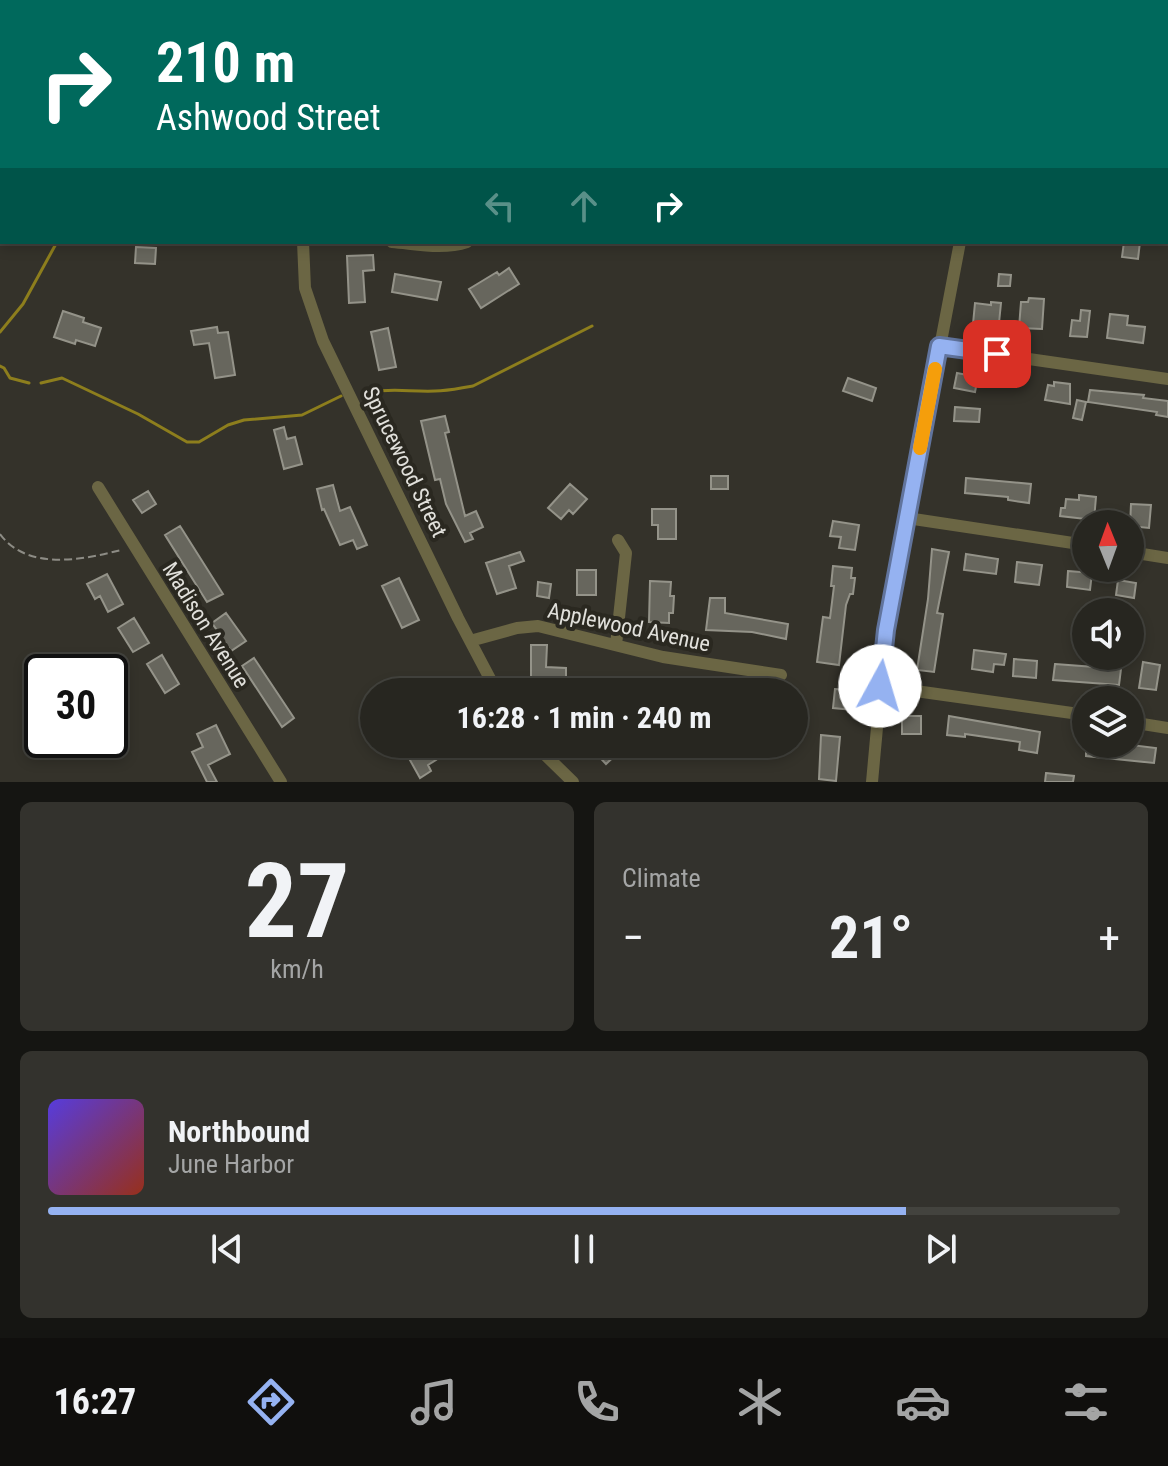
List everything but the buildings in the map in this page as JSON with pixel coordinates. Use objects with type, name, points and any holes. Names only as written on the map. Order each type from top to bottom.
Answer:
[{"type":"street","name":"Sprucewood Street","points":[[303,244],[305,288],[323,341],[490,678]]},
{"type":"street","points":[[416,244],[461,244]]},
{"type":"street","points":[[872,782],[886,630],[960,244]]},
{"type":"street","points":[[939,346],[1168,379]]},
{"type":"street","name":"Madison Avenue","points":[[98,487],[281,782]]},
{"type":"street","points":[[907,518],[1072,543]]},
{"type":"street","points":[[616,645],[626,553],[618,540]]},
{"type":"street","points":[[1144,554],[1168,558]]},
{"type":"street","name":"Applewood Avenue","points":[[470,641],[517,628],[538,626],[700,664],[781,675]]},
{"type":"street","points":[[880,686],[1072,713]]},
{"type":"street","points":[[1144,724],[1168,728]]},
{"type":"street","points":[[548,758],[573,782]]},
{"type":"path","points":[[0,534],[20,553],[34,558],[102,555],[134,547]]},
{"type":"waterway","points":[[0,332],[23,304],[56,244]]},
{"type":"waterway","points":[[370,392],[440,391],[473,386],[592,326]]},
{"type":"waterway","points":[[0,366],[10,378],[29,383]]},
{"type":"waterway","points":[[41,383],[62,378],[138,414],[187,442],[199,442],[228,425],[244,420],[302,415],[341,396]]},
{"type":"slow traffic","points":[[920,448],[935,369]]},
{"type":"route","points":[[880,686],[886,630],[939,346],[997,354]]}]
